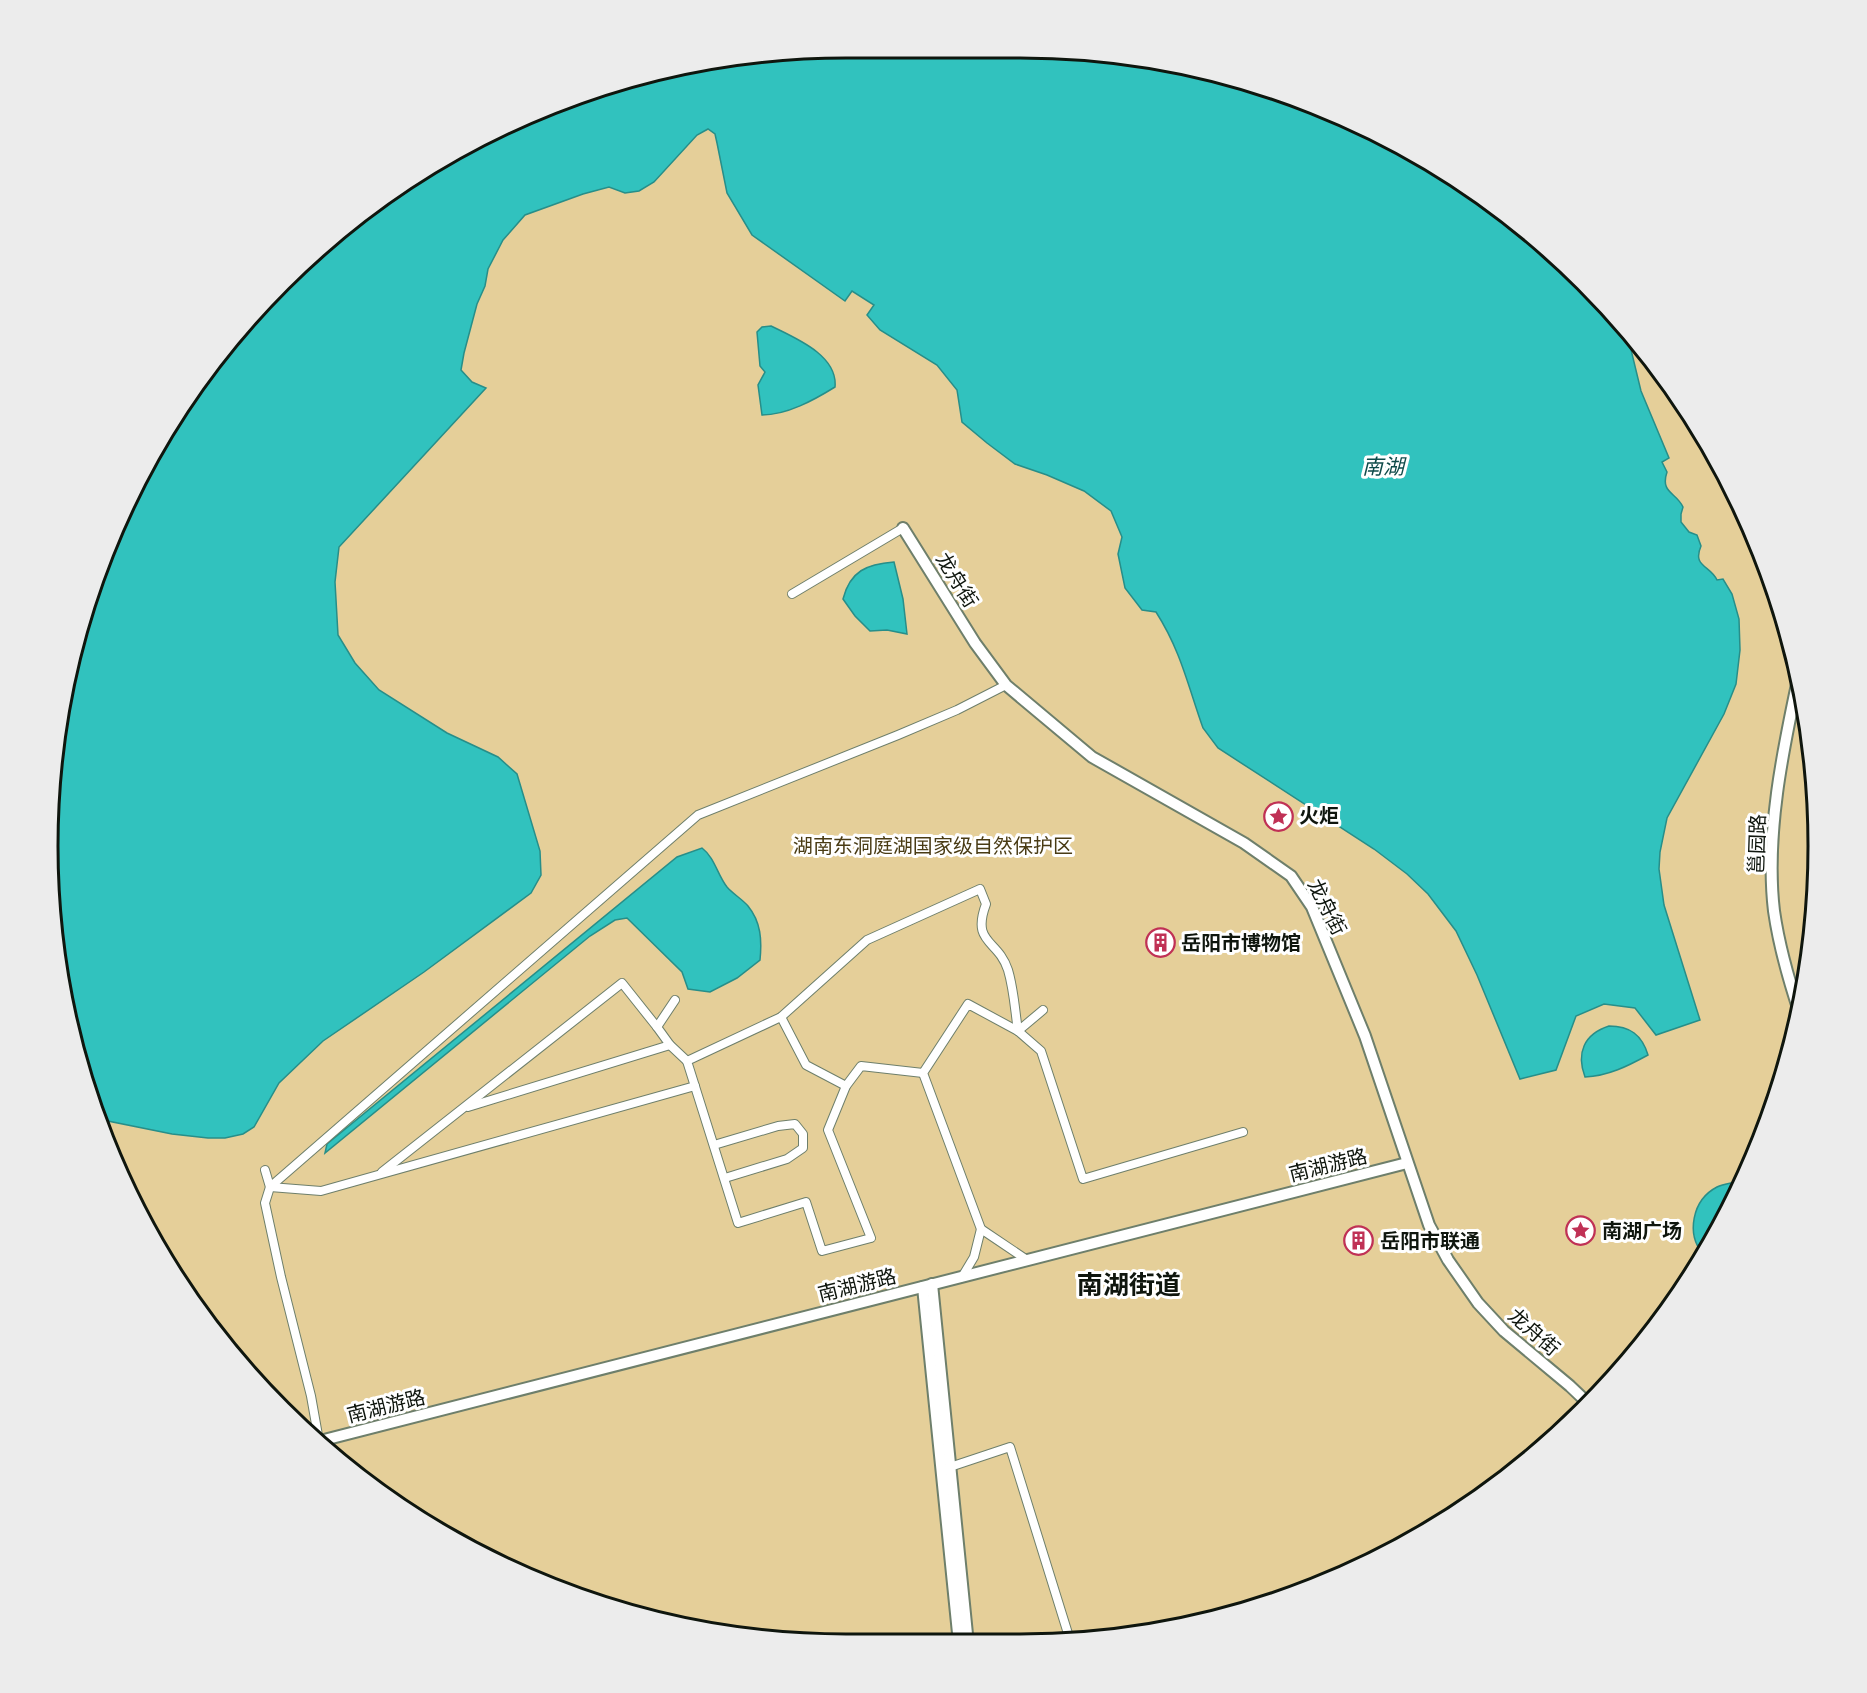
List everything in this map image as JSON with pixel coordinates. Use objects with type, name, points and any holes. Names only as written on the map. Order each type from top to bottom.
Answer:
[{"type":"street","points":[[792,594],[903,528]]},
{"type":"street","name":"龙舟街","points":[[903,528],[975,643],[1006,685],[1092,757],[1244,843],[1291,876],[1312,907],[1365,1036],[1429,1224],[1448,1260],[1478,1303],[1504,1331],[1583,1398]]},
{"type":"street","points":[[315,1428],[311,1396],[280,1277],[265,1203],[270,1187],[698,815],[898,735],[957,710],[1006,685]]},
{"type":"street","name":"邕园路","points":[[1794,698],[1777,798],[1772,858],[1774,912],[1794,995]]},
{"type":"street","points":[[687,1061],[781,1017],[867,940],[980,889],[986,904],[980,920],[984,937],[1007,967],[1018,1031]]},
{"type":"street","points":[[378,1175],[622,983],[670,1045],[687,1061],[738,1222],[806,1202],[822,1251],[871,1238],[828,1130],[846,1086],[861,1066],[923,1073]]},
{"type":"street","points":[[657,1027],[675,1000]]},
{"type":"street","points":[[923,1073],[968,1004],[1018,1031],[1041,1051],[1083,1179],[1243,1132]]},
{"type":"street","points":[[1018,1031],[1043,1010]]},
{"type":"street","points":[[781,1017],[806,1065],[846,1086]]},
{"type":"street","points":[[462,1109],[670,1045]]},
{"type":"street","points":[[923,1073],[981,1229],[974,1257],[962,1277]]},
{"type":"street","points":[[270,1187],[321,1191],[695,1086]]},
{"type":"street","points":[[714,1145],[778,1126],[795,1124],[803,1134],[803,1148],[787,1159],[724,1178]]},
{"type":"street","name":"南湖游路","points":[[327,1439],[1407,1163]]},
{"type":"street","points":[[265,1170],[270,1187]]},
{"type":"street","points":[[981,1229],[1027,1260]]},
{"type":"street","points":[[928,1286],[967,1634]]},
{"type":"street","points":[[928,1286],[958,1634]]},
{"type":"street","points":[[950,1467],[1010,1447],[1068,1633]]},
{"type":"green space","name":"湖南东洞庭湖国家级自然保护区","points":[[1020,58],[1123,65],[1224,85],[1274,100],[1322,118],[1415,164],[1500,221],[1540,254],[1578,289],[1646,367],[1676,409],[1727,498],[1749,545],[1782,643],[1802,744],[1807,795],[1807,898],[1802,949],[1782,1050],[1767,1100],[1749,1148],[1703,1240],[1676,1284],[1646,1326],[1613,1366],[1578,1404],[1500,1472],[1458,1502],[1369,1553],[1322,1575],[1224,1608],[1123,1628],[1072,1633],[795,1633],[744,1628],[643,1608],[545,1575],[498,1553],[452,1529],[367,1472],[289,1404],[221,1326],[191,1284],[140,1195],[118,1148],[85,1050],[65,949],[58,846],[65,744],[74,693],[85,643],[118,545],[164,452],[221,367],[289,289],[327,254],[367,221],[452,164],[545,118],[593,100],[643,85],[693,74],[744,65],[795,60]]},
{"type":"water","name":"南湖","points":[[846,58],[1020,58],[1123,65],[1224,85],[1274,100],[1322,118],[1415,164],[1500,221],[1540,254],[1578,289],[1631,349],[1641,391],[1669,458],[1662,462],[1667,472],[1665,479],[1667,488],[1683,507],[1681,522],[1689,532],[1697,535],[1701,546],[1700,562],[1717,580],[1723,579],[1732,594],[1739,619],[1740,650],[1736,684],[1724,714],[1667,818],[1660,852],[1659,869],[1664,905],[1700,1020],[1656,1035],[1635,1008],[1604,1004],[1576,1016],[1556,1070],[1520,1079],[1477,975],[1456,931],[1428,894],[1407,874],[1374,849],[1218,748],[1203,728],[1183,669],[1165,626],[1156,612],[1142,610],[1125,588],[1118,554],[1122,537],[1111,511],[1084,491],[1015,464],[987,443],[962,422],[957,390],[937,365],[880,330],[867,315],[874,305],[852,291],[845,301],[752,235],[727,193],[715,134],[708,129],[697,135],[654,182],[639,191],[625,193],[609,187],[525,215],[503,240],[488,269],[464,353],[461,370],[472,382],[486,388],[339,547],[335,582],[338,635],[355,663],[379,690],[447,733],[498,757],[517,774],[540,851],[541,875],[531,893],[424,972],[323,1041],[279,1083],[254,1127],[243,1134],[225,1138],[172,1134],[108,1121],[85,1050],[74,1000],[65,949],[58,846],[65,744],[85,643],[118,545],[140,498],[164,452],[221,367],[289,289],[327,254],[367,221],[452,164],[545,118],[593,100],[643,85],[744,65]]},
{"type":"water","points":[[771,326],[803,342],[822,357],[830,366],[835,387],[791,410],[762,415],[758,385],[765,372],[760,366],[757,332],[762,327]]},
{"type":"water","points":[[894,562],[903,599],[907,634],[887,630],[870,631],[843,599],[850,582],[861,571],[868,567]]},
{"type":"water","points":[[702,848],[710,856],[727,887],[748,906],[756,918],[761,938],[760,960],[737,978],[710,992],[688,989],[682,972],[627,918],[615,920],[590,936],[325,1153],[327,1144],[677,857]]},
{"type":"water","points":[[1609,1026],[1616,1026],[1634,1033],[1639,1037],[1648,1055],[1625,1067],[1585,1077],[1581,1060],[1584,1046],[1593,1034]]},
{"type":"water","points":[[1733,1183],[1699,1247],[1694,1237],[1694,1218],[1702,1200],[1719,1186]]},
{"type":"place","name":"火炬","points":[[1278,816]]},
{"type":"place","name":"岳阳市博物馆","points":[[1160,943]]},
{"type":"place","name":"南湖广场","points":[[1581,1231]]},
{"type":"place","name":"岳阳市联通","points":[[1359,1241]]},
{"type":"district","name":"南湖街道","points":[[1129,1285]]}]
